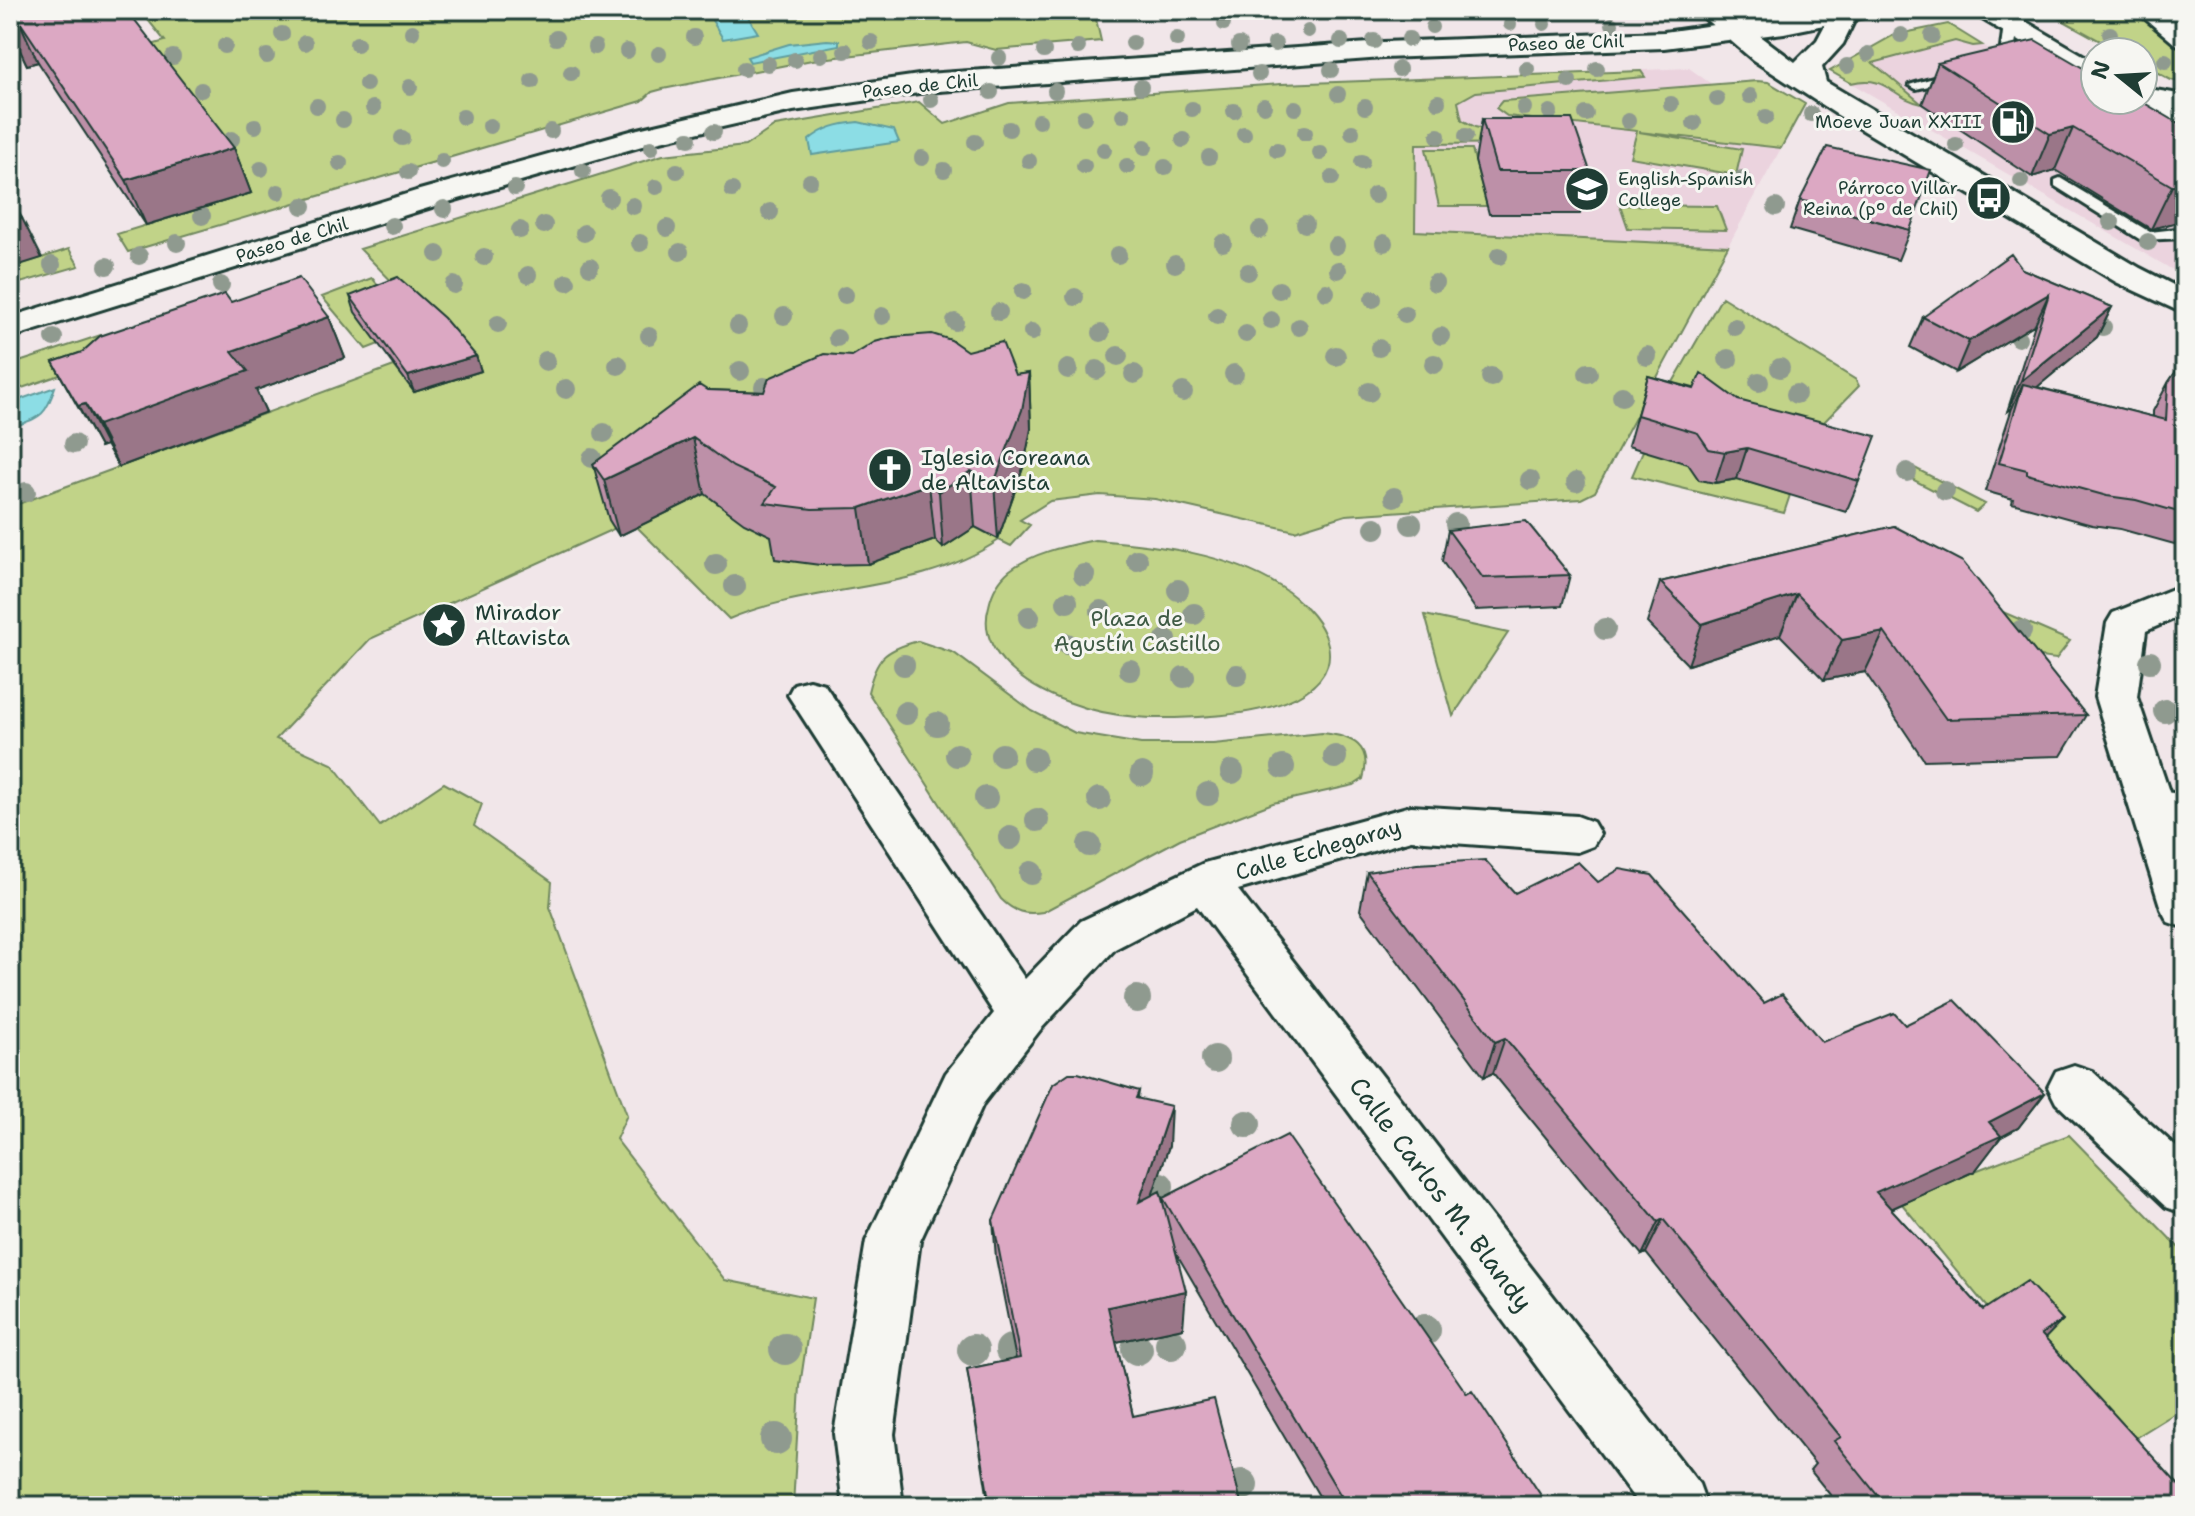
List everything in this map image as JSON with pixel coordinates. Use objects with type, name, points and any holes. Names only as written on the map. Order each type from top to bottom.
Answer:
[{"type":"street","points":[[1709,10],[1763,54],[1813,87],[2128,275],[2185,304]]},
{"type":"street","points":[[1987,10],[2079,64]]},
{"type":"street","points":[[2149,10],[2185,38]]},
{"type":"street","points":[[2175,10],[2185,18]]},
{"type":"street","points":[[1813,87],[1807,65],[1829,44],[1852,12]]},
{"type":"street","name":"Paseo de Chil","points":[[10,328],[427,198],[649,135],[793,102],[941,82],[1383,50],[1664,40],[1738,32],[1852,12]]},
{"type":"street","points":[[2159,100],[2185,104]]},
{"type":"street","points":[[2159,110],[2185,127]]},
{"type":"street","points":[[2185,598],[2127,623],[2116,697],[2167,802],[2185,909]]},
{"type":"street","points":[[809,695],[1022,1015]]},
{"type":"street","name":"Calle Echegaray","points":[[873,1506],[864,1434],[893,1241],[964,1089],[1022,1015],[1098,935],[1204,881],[1411,823],[1577,834]]},
{"type":"street","name":"Calle Carlos M. Blandy","points":[[1204,881],[1677,1506]]},
{"type":"street","points":[[2074,1087],[2185,1190]]},
{"type":"lane","points":[[1991,67],[2011,24]]},
{"type":"lane","points":[[1916,85],[1991,67],[2032,80]]},
{"type":"lane","points":[[2060,183],[2147,237],[2185,233]]},
{"type":"shaded area","name":"Moeve Juan XXIII","points":[[1948,24],[2079,104],[2079,116],[2099,116],[2185,168],[2185,277],[1830,71],[1894,35]]},
{"type":"shaded area","name":"English-Spanish College","points":[[1689,68],[1714,86],[1768,82],[1805,104],[1728,246],[1414,231],[1420,77]]},
{"type":"green space","points":[[140,10],[1094,10],[1101,41],[996,50],[966,42],[812,60],[663,89],[652,92],[642,101],[128,252],[117,234],[251,193],[141,48],[165,41]]},
{"type":"green space","points":[[2044,10],[2138,10],[2185,52],[2185,83],[2159,74],[2159,36],[2091,36]]},
{"type":"green space","points":[[1948,24],[1982,45],[1955,41],[1873,63],[1922,104],[1882,84],[1851,83],[1830,71],[1894,35]]},
{"type":"green space","points":[[1641,71],[1645,77],[1476,92],[1458,102],[1462,120],[1475,127],[1561,143],[1416,144],[1415,231],[1728,246],[1595,492],[1581,499],[1346,515],[1295,531],[1155,499],[1100,495],[1050,501],[1020,520],[1030,525],[1011,546],[999,540],[968,558],[935,570],[762,607],[729,619],[631,521],[370,639],[276,739],[332,764],[380,826],[444,783],[482,804],[474,826],[552,882],[550,907],[627,1115],[616,1139],[725,1280],[813,1298],[800,1386],[793,1506],[10,1506],[10,507],[394,366],[414,391],[403,293],[360,249],[663,155],[745,146],[775,126],[919,102],[945,124],[1009,103],[1281,84]]},
{"type":"green space","points":[[1768,82],[1805,104],[1781,148],[1639,132],[1742,149],[1736,175],[1630,157],[1637,131],[1507,116],[1496,108],[1502,101]]},
{"type":"green space","points":[[1426,149],[1472,149],[1487,206],[1439,206]]},
{"type":"green space","points":[[1620,205],[1717,206],[1726,230],[1628,228]]},
{"type":"green space","points":[[69,249],[79,266],[10,286],[10,268]]},
{"type":"green space","points":[[372,278],[417,329],[366,349],[322,297]]},
{"type":"green space","points":[[1722,297],[1856,380],[1859,386],[1822,424],[1664,456],[1746,475],[1745,481],[1790,495],[1784,513],[1632,476],[1672,384]]},
{"type":"green space","points":[[101,335],[113,357],[10,392],[10,365]]},
{"type":"green space","points":[[1908,465],[1985,504],[1976,512],[1900,473]]},
{"type":"green space","name":"Plaza de Agustín Castillo","points":[[1095,540],[1167,548],[1215,559],[1260,575],[1281,587],[1307,608],[1325,636],[1329,650],[1327,665],[1320,679],[1295,698],[1272,707],[1235,714],[1175,718],[1103,712],[1068,702],[1037,688],[1009,667],[990,639],[987,623],[992,596],[1002,577],[1019,564],[1051,550]]},
{"type":"green space","points":[[1989,606],[2070,641],[2056,659],[2022,655]]},
{"type":"green space","points":[[1425,615],[1508,633],[1453,716]]},
{"type":"green space","points":[[918,641],[954,653],[1032,711],[1075,733],[1141,744],[1213,744],[1333,734],[1351,740],[1363,751],[1363,779],[1354,785],[1273,803],[1180,839],[1043,912],[1020,912],[1001,899],[868,692],[874,671],[883,657]]},
{"type":"green space","points":[[2069,1135],[2185,1254],[2185,1407],[2114,1451],[1994,1316],[1902,1204],[1975,1171]]},
{"type":"water","points":[[706,10],[744,10],[758,33],[723,39]]},
{"type":"water","points":[[839,41],[839,45],[750,62],[747,57],[789,44]]},
{"type":"water","points":[[858,122],[894,130],[899,142],[812,155],[809,140],[820,132]]},
{"type":"water","points":[[55,387],[40,415],[10,428],[10,403]]},
{"type":"building","points":[[10,10],[127,10],[234,148],[126,180],[18,19],[10,21]]},
{"type":"building","points":[[2035,40],[2079,66],[2079,116],[2159,116],[2159,112],[2185,127],[2185,183],[2172,186],[2073,128],[2050,134],[1938,63]]},
{"type":"building","points":[[1482,119],[1572,119],[1590,171],[1497,171]]},
{"type":"building","points":[[1827,147],[1931,170],[1910,230],[1800,200]]},
{"type":"building","points":[[10,198],[22,218],[10,222]]},
{"type":"building","points":[[2011,254],[2022,269],[2112,307],[2021,381],[2049,294],[1969,341],[1923,317]]},
{"type":"building","points":[[398,277],[444,318],[476,356],[408,376],[350,296]]},
{"type":"building","points":[[299,278],[329,317],[232,351],[248,371],[98,425],[85,404],[78,406],[53,362],[82,352],[100,336],[225,294],[231,302]]},
{"type":"building","points":[[932,334],[951,340],[967,351],[1002,342],[1015,375],[1029,373],[1022,410],[994,483],[971,471],[939,492],[929,484],[860,508],[812,509],[765,503],[776,487],[733,467],[693,438],[604,480],[593,464],[699,385],[707,390],[764,392],[769,378],[824,354],[852,356],[875,342],[893,337]]},
{"type":"building","points":[[2185,358],[2185,514],[2136,500],[2107,496],[1999,463],[2023,384],[2166,420],[2168,383]]},
{"type":"building","points":[[1701,373],[1738,400],[1876,436],[1859,481],[1747,448],[1725,452],[1709,449],[1698,433],[1637,415],[1648,376],[1694,389]]},
{"type":"building","points":[[1526,521],[1570,575],[1483,578],[1448,530]]},
{"type":"building","points":[[1894,526],[1963,562],[2086,715],[1946,719],[1884,632],[1842,640],[1797,594],[1702,624],[1660,582]]},
{"type":"building","points":[[1485,860],[1515,893],[1578,862],[1598,882],[1620,869],[1652,875],[1764,1003],[1782,994],[1822,1042],[1894,1013],[1905,1025],[1955,1000],[2045,1093],[1989,1122],[2001,1136],[1876,1192],[1983,1310],[2027,1281],[2063,1320],[2041,1334],[2185,1492],[2185,1506],[1886,1506],[1834,1441],[1841,1437],[1663,1219],[1658,1222],[1505,1038],[1495,1042],[1367,872],[1417,864]]},
{"type":"building","points":[[1069,1073],[1139,1091],[1136,1098],[1171,1106],[1139,1202],[1160,1191],[1186,1291],[1108,1307],[1133,1416],[1214,1399],[1242,1506],[990,1506],[967,1369],[1020,1358],[993,1220],[1053,1084]]},
{"type":"building","points":[[1287,1135],[1467,1394],[1472,1391],[1548,1506],[1347,1506],[1163,1198]]},
{"type":"place","name":"Moeve Juan XXIII","points":[[2013,122]]},
{"type":"place","name":"English-Spanish College","points":[[1587,189]]},
{"type":"place","name":"Párroco Villar Reina (pº de Chil)","points":[[1989,198]]},
{"type":"place","name":"Iglesia Coreana de Altavista","points":[[890,470]]},
{"type":"place","name":"Mirador Altavista","points":[[444,625]]}]
